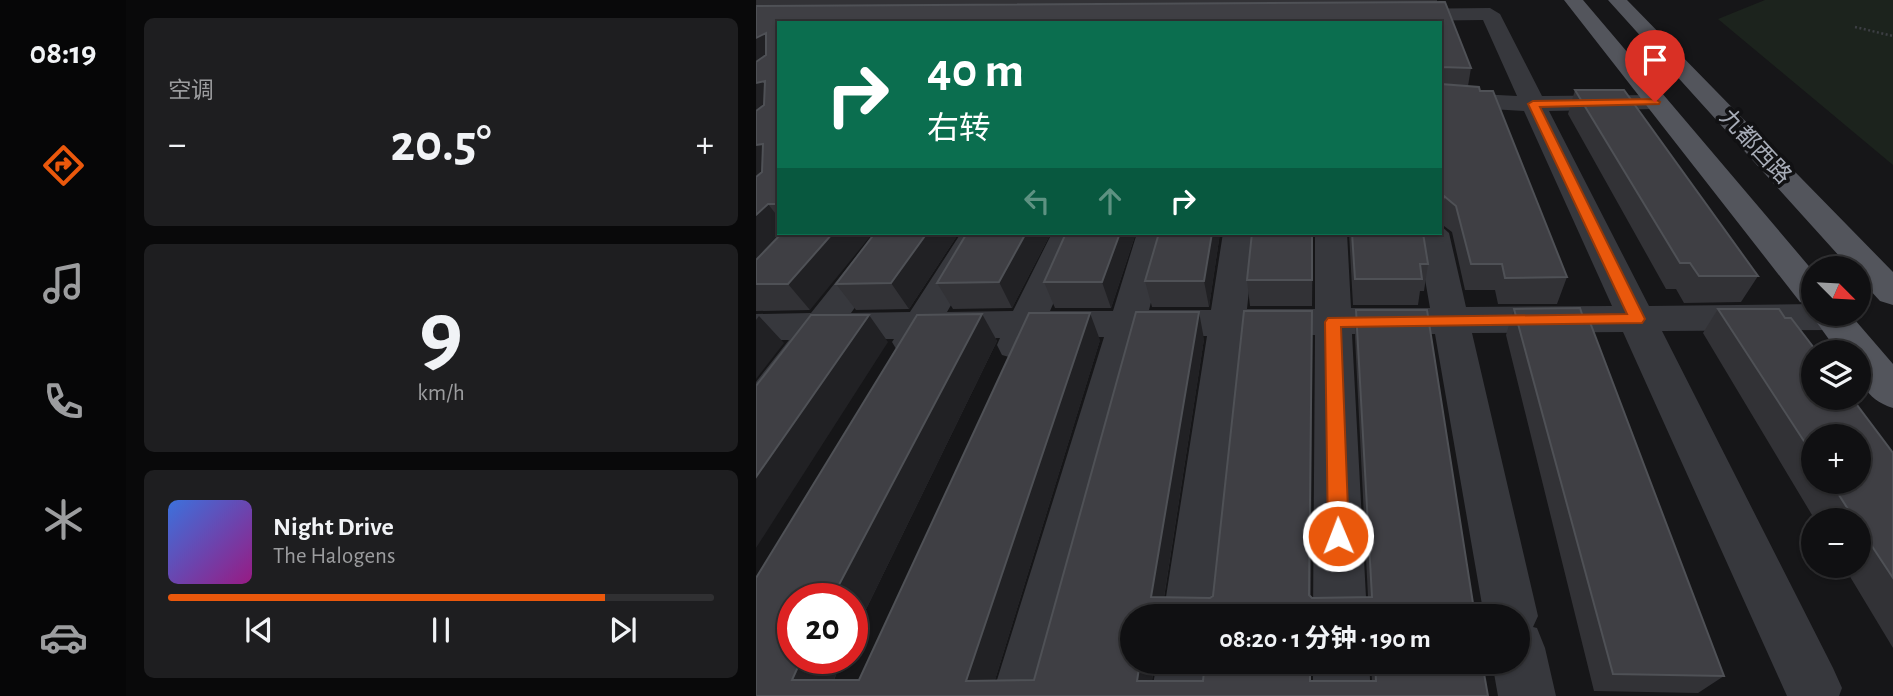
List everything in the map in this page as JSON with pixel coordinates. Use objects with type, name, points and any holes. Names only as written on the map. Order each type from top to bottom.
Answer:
[{"type":"main road","name":"九都西路","points":[[1573,0],[1801,280]]},
{"type":"main road","name":"九都西路","points":[[1617,0],[1893,293]]},
{"type":"main road","name":"九都西路","points":[[1839,326],[1893,392]]},
{"type":"street","points":[[1386,17],[1490,14],[1813,688]]},
{"type":"street","points":[[1442,99],[1533,104],[1655,102]]},
{"type":"street","points":[[756,412],[890,235]]},
{"type":"street","points":[[892,374],[976,235]]},
{"type":"street","points":[[997,387],[1067,235]]},
{"type":"street","points":[[1021,696],[1152,235]]},
{"type":"street","points":[[1192,604],[1239,235]]},
{"type":"street","points":[[1331,235],[1340,604]]},
{"type":"street","points":[[1433,235],[1509,604]]},
{"type":"street","points":[[756,327],[1637,319],[1801,309]]},
{"type":"street","points":[[1180,696],[1183,674]]},
{"type":"street","points":[[1341,674],[1342,696]]},
{"type":"street","points":[[1522,674],[1527,696]]},
{"type":"path","points":[[1855,27],[1893,36]]},
{"type":"shaded area","points":[[1765,0],[1893,0],[1893,165],[1718,19]]},
{"type":"building","points":[[1445,2],[1471,68],[1442,67],[1442,21],[777,21],[777,204],[768,204],[756,215],[756,177],[762,172],[763,144],[756,145],[756,111],[764,105],[765,81],[756,83],[756,62],[766,55],[766,33],[756,38],[756,6]]},
{"type":"building","points":[[1442,84],[1493,91],[1567,277],[1505,278],[1502,264],[1471,264],[1456,206],[1444,196],[1442,204]]},
{"type":"building","points":[[1575,90],[1624,90],[1758,276],[1699,276],[1690,263],[1680,263]]},
{"type":"building","points":[[780,235],[831,235],[788,284],[756,284],[756,260]]},
{"type":"building","points":[[873,235],[926,235],[891,283],[836,284]]},
{"type":"building","points":[[966,235],[1025,235],[999,282],[937,283]]},
{"type":"building","points":[[1065,235],[1119,235],[1102,282],[1044,282]]},
{"type":"building","points":[[1158,235],[1212,235],[1204,281],[1145,281]]},
{"type":"building","points":[[1252,235],[1312,235],[1312,280],[1247,280]]},
{"type":"building","points":[[1352,235],[1423,235],[1428,264],[1420,264],[1422,279],[1355,279]]},
{"type":"building","points":[[1580,308],[1583,317],[1588,317],[1724,676],[1613,674],[1514,309]]},
{"type":"building","points":[[1718,309],[1779,309],[1785,318],[1791,318],[1808,340],[1801,340],[1801,410],[1861,410],[1893,453],[1893,578],[1871,545],[1871,508],[1847,508],[1838,494],[1871,494],[1871,424],[1801,424],[1801,437]]},
{"type":"building","points":[[1356,310],[1427,310],[1473,604],[1120,604],[1120,674],[1138,674],[1137,681],[1203,681],[1204,674],[1310,674],[1310,681],[1376,681],[1376,674],[1484,674],[1488,696],[756,696],[756,578],[917,315],[982,314],[840,583],[777,583],[777,674],[795,674],[792,680],[859,680],[862,674],[868,674],[868,661],[1029,313],[1090,313],[966,681],[1034,680],[1136,312],[1199,312],[1151,597],[1213,596],[1244,311],[1312,311],[1309,595],[1312,598],[1372,597]]},
{"type":"building","points":[[811,315],[869,315],[756,477],[756,386]]},
{"type":"route","points":[[1338,536],[1333,322],[1637,319],[1533,104],[1655,102]]}]
